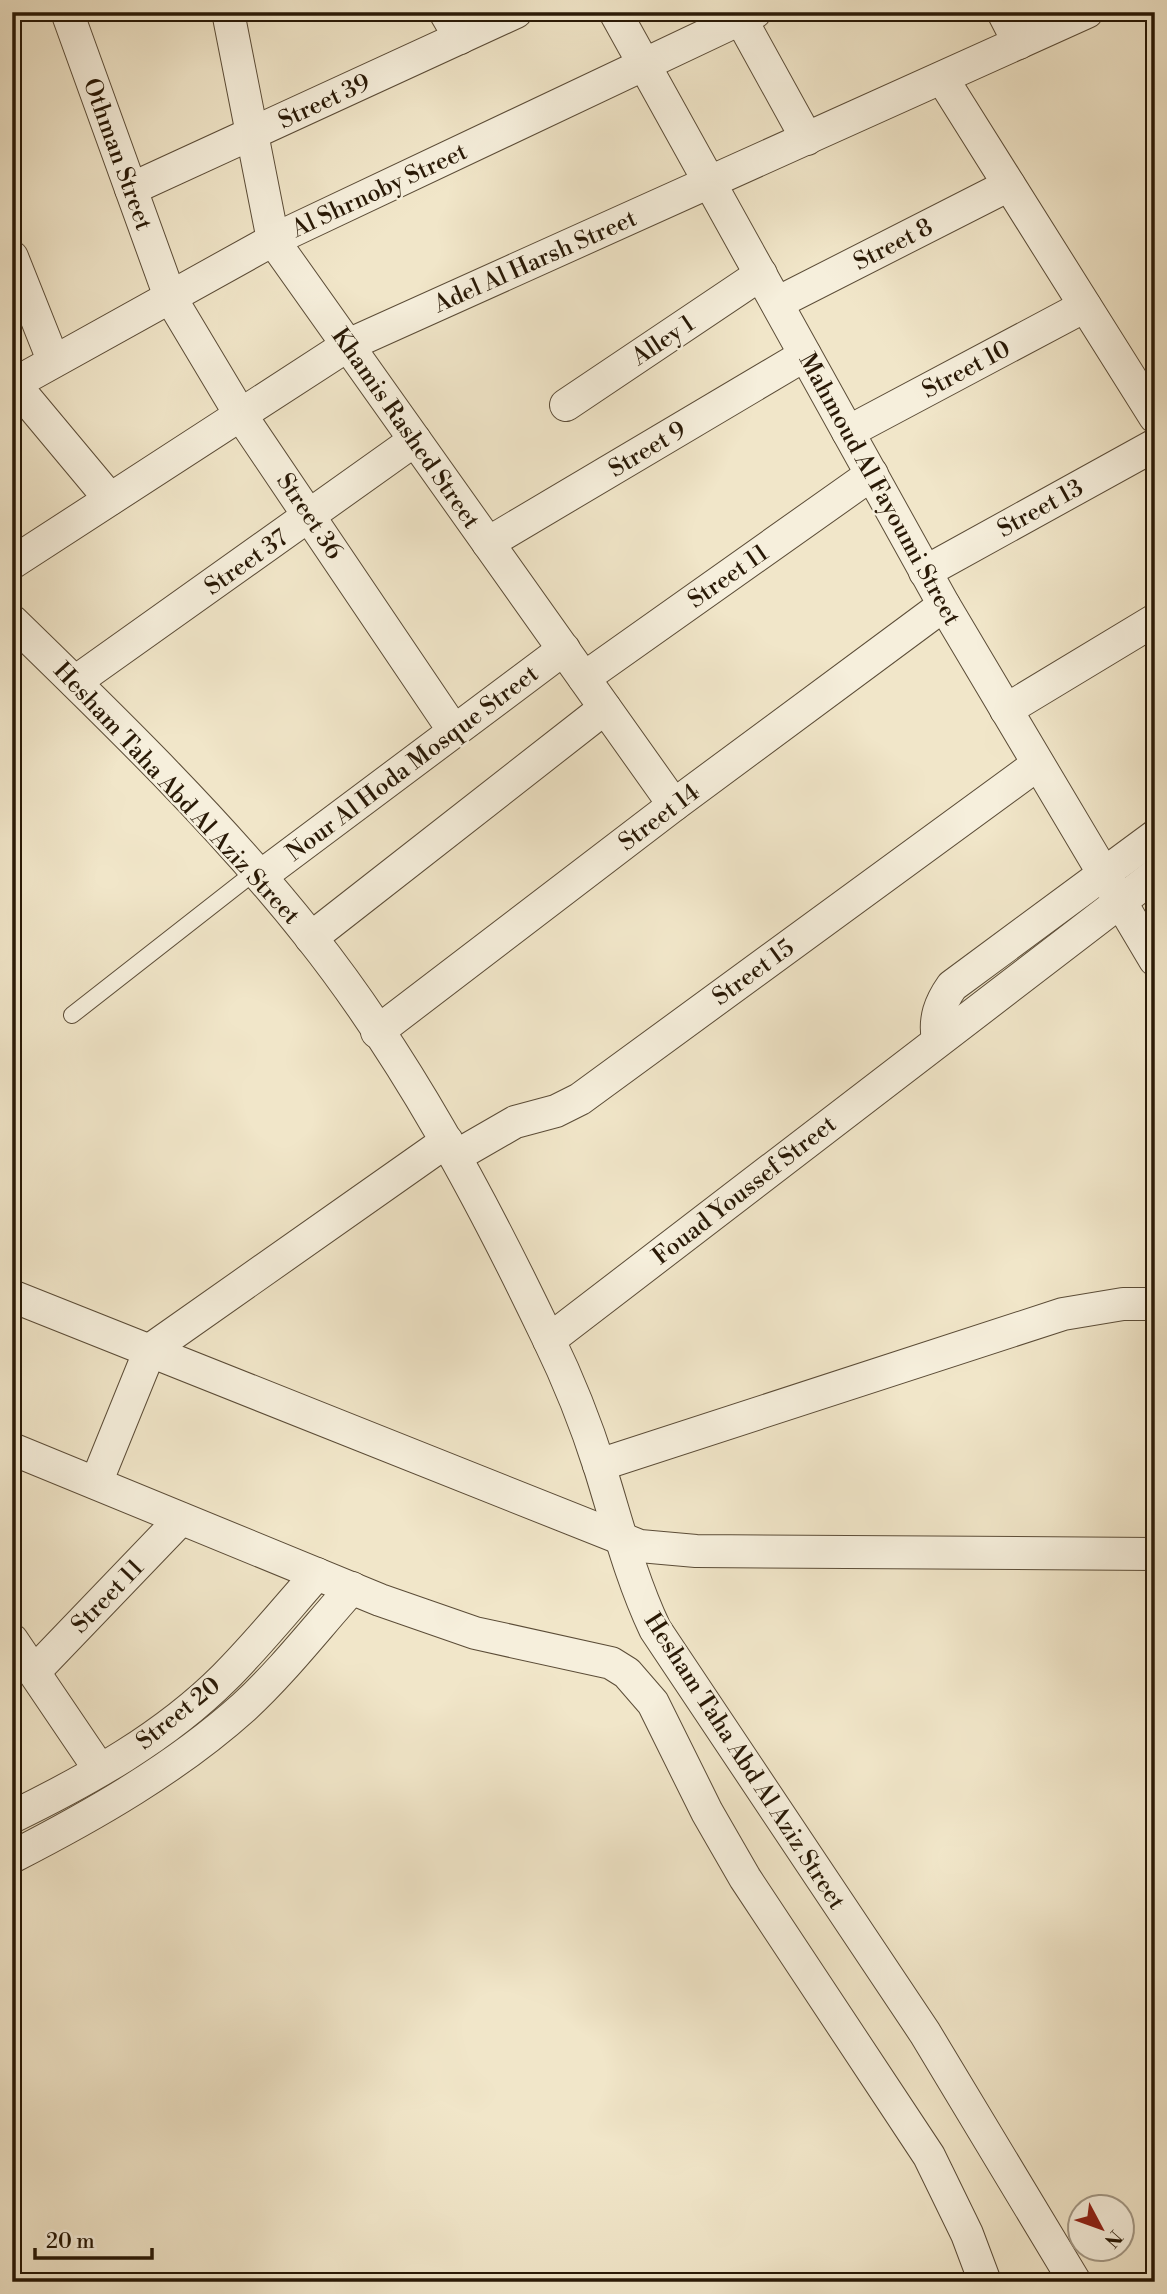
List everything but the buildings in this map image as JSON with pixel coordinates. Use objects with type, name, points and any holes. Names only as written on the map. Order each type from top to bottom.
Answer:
[{"type":"street","name":"Othman Street","points":[[66,12],[170,297]]},
{"type":"street","name":"Khamis Rashed Street","points":[[228,12],[273,240],[674,805]]},
{"type":"street","name":"Street 39","points":[[131,189],[253,133],[453,25],[516,12]]},
{"type":"street","name":"Mahmoud Al Fayoumi Street","points":[[615,12],[925,572],[1155,960]]},
{"type":"street","points":[[1003,12],[1019,43]]},
{"type":"street","name":"Adel Al Harsh Street","points":[[12,563],[348,345],[1087,12]]},
{"type":"street","name":"Al Shrnoby Street","points":[[13,385],[53,360],[273,240],[744,14]]},
{"type":"street","points":[[744,14],[807,138]]},
{"type":"street","points":[[942,78],[1155,417]]},
{"type":"street","name":"Street 8","points":[[777,303],[1009,185]]},
{"type":"street","points":[[12,257],[53,360]]},
{"type":"street","name":"Alley 1","points":[[566,405],[761,274]]},
{"type":"street","name":"Street 36","points":[[170,297],[240,414],[454,731]]},
{"type":"street","name":"Street 10","points":[[848,432],[1085,306]]},
{"type":"street","name":"Street 9","points":[[488,543],[805,355]]},
{"type":"street","points":[[13,385],[110,499]]},
{"type":"street","name":"Street 37","points":[[75,682],[415,440]]},
{"type":"street","name":"Street 13","points":[[925,572],[1155,445]]},
{"type":"street","name":"Street 11","points":[[584,678],[872,474]]},
{"type":"street","name":"Street 14","points":[[377,1032],[674,805],[944,605]]},
{"type":"street","points":[[1006,710],[1155,620]]},
{"type":"street","name":"Hesham Taha Abd Al Aziz Street","points":[[12,621],[75,682],[258,874],[311,938],[377,1032],[452,1149],[549,1340],[599,1465],[634,1585],[674,1662],[712,1713],[925,2033],[1075,2282]]},
{"type":"street","name":"Nour Al Hoda Mosque Street","points":[[258,874],[564,649]]},
{"type":"street","points":[[311,938],[605,708]]},
{"type":"street","name":"Street 15","points":[[150,1350],[452,1149],[515,1122],[556,1111],[580,1099],[1038,764]]},
{"type":"street","points":[[938,1040],[937,1016],[942,999],[952,986],[1102,872],[1155,836]]},
{"type":"street","name":"Fouad Youssef Street","points":[[549,1340],[1155,875]]},
{"type":"street","points":[[12,1296],[621,1541],[661,1549],[696,1551],[1155,1554]]},
{"type":"street","points":[[599,1465],[1063,1314],[1123,1304],[1155,1304]]},
{"type":"street","points":[[96,1483],[150,1350]]},
{"type":"street","points":[[12,1449],[352,1588],[475,1633],[611,1663],[641,1686],[653,1703],[707,1812],[745,1878],[929,2156],[958,2215],[985,2282]]},
{"type":"street","name":"Street 11","points":[[34,1672],[181,1519]]},
{"type":"street","name":"Street 20","points":[[12,1818],[100,1770],[178,1717],[224,1678],[317,1574]]},
{"type":"street","points":[[12,1857],[132,1790],[245,1706],[352,1588]]},
{"type":"street","points":[[12,1640],[100,1770]]},
{"type":"lane","points":[[72,1015],[258,874]]}]
